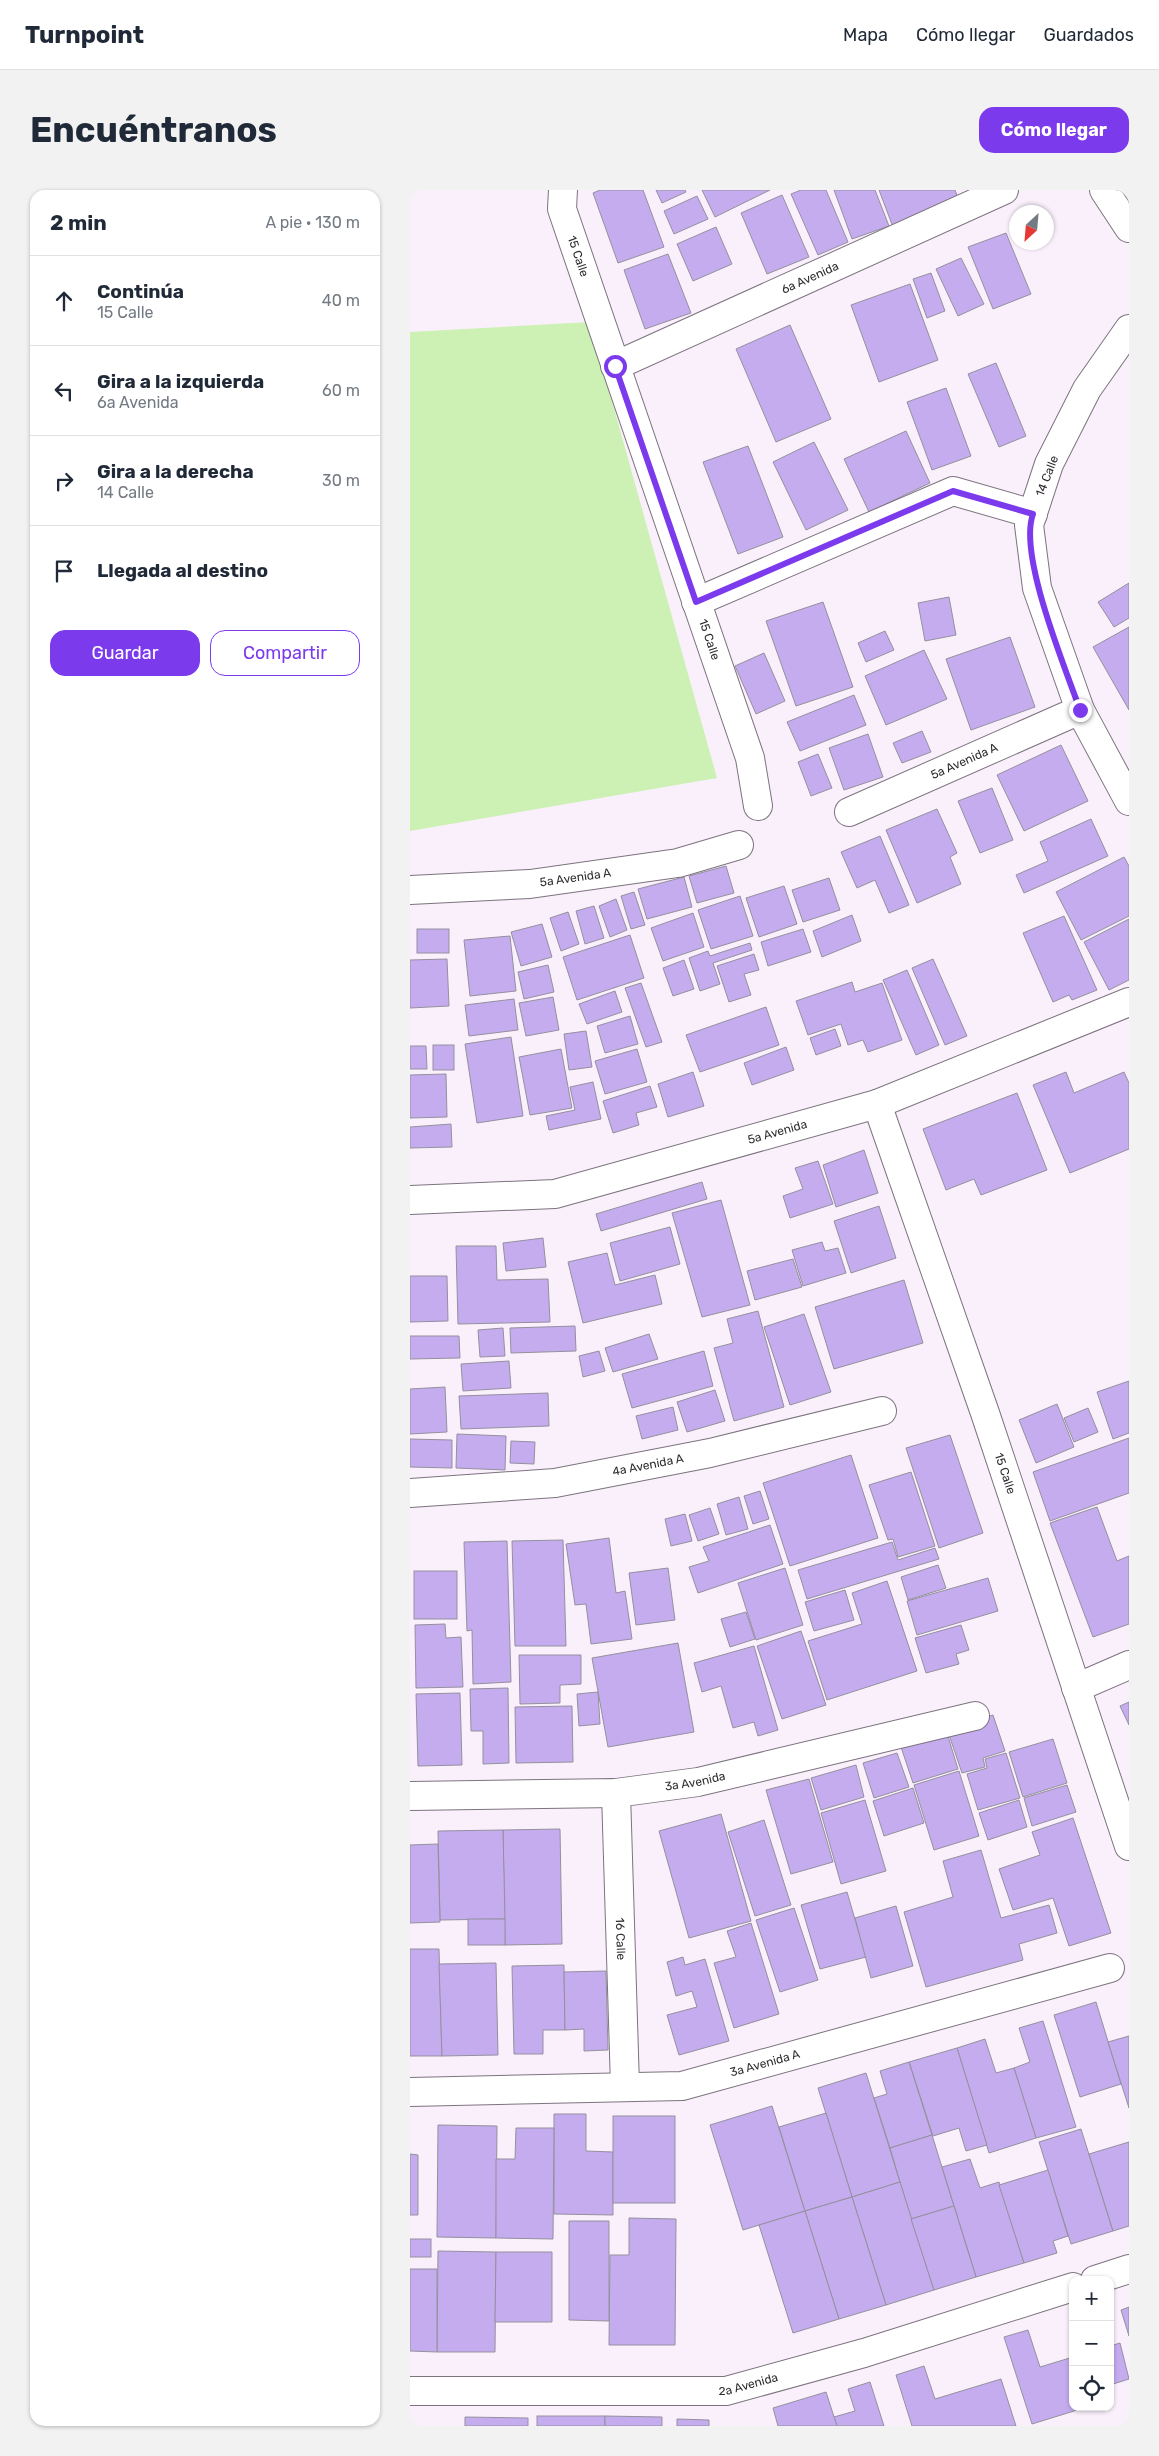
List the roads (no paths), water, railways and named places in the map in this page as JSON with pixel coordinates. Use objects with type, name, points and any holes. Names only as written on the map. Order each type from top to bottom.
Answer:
[{"type":"street","name":"15 Calle","points":[[563,190],[562,209],[750,758],[758,806]]},
{"type":"street","name":"6a Avenida","points":[[615,366],[1004,190]]},
{"type":"street","points":[[1104,190],[1129,228]]},
{"type":"street","name":"14 Calle","points":[[1129,330],[1086,389],[1049,464],[1029,525],[1037,588],[1080,710],[1129,801]]},
{"type":"street","points":[[696,602],[953,491],[1033,514]]},
{"type":"street","name":"5a Avenida A","points":[[848,812],[1080,710]]},
{"type":"street","name":"5a Avenida A","points":[[410,890],[530,884],[678,862],[739,845]]},
{"type":"street","name":"5a Avenida","points":[[410,1200],[555,1194],[877,1104],[1129,1002]]},
{"type":"street","name":"15 Calle","points":[[877,1104],[985,1413],[1129,1846]]},
{"type":"street","name":"4a Avenida A","points":[[410,1493],[555,1483],[710,1453],[882,1411]]},
{"type":"street","points":[[1076,1688],[1129,1665]]},
{"type":"street","name":"3a Avenida","points":[[410,1796],[616,1794],[698,1782],[975,1716]]},
{"type":"street","name":"16 Calle","points":[[616,1794],[625,2086]]},
{"type":"street","name":"3a Avenida A","points":[[410,2092],[682,2086],[1110,1968]]},
{"type":"street","points":[[1107,2276],[1129,2269]]},
{"type":"street","name":"2a Avenida","points":[[410,2391],[726,2391],[864,2353],[1069,2288]]}]
